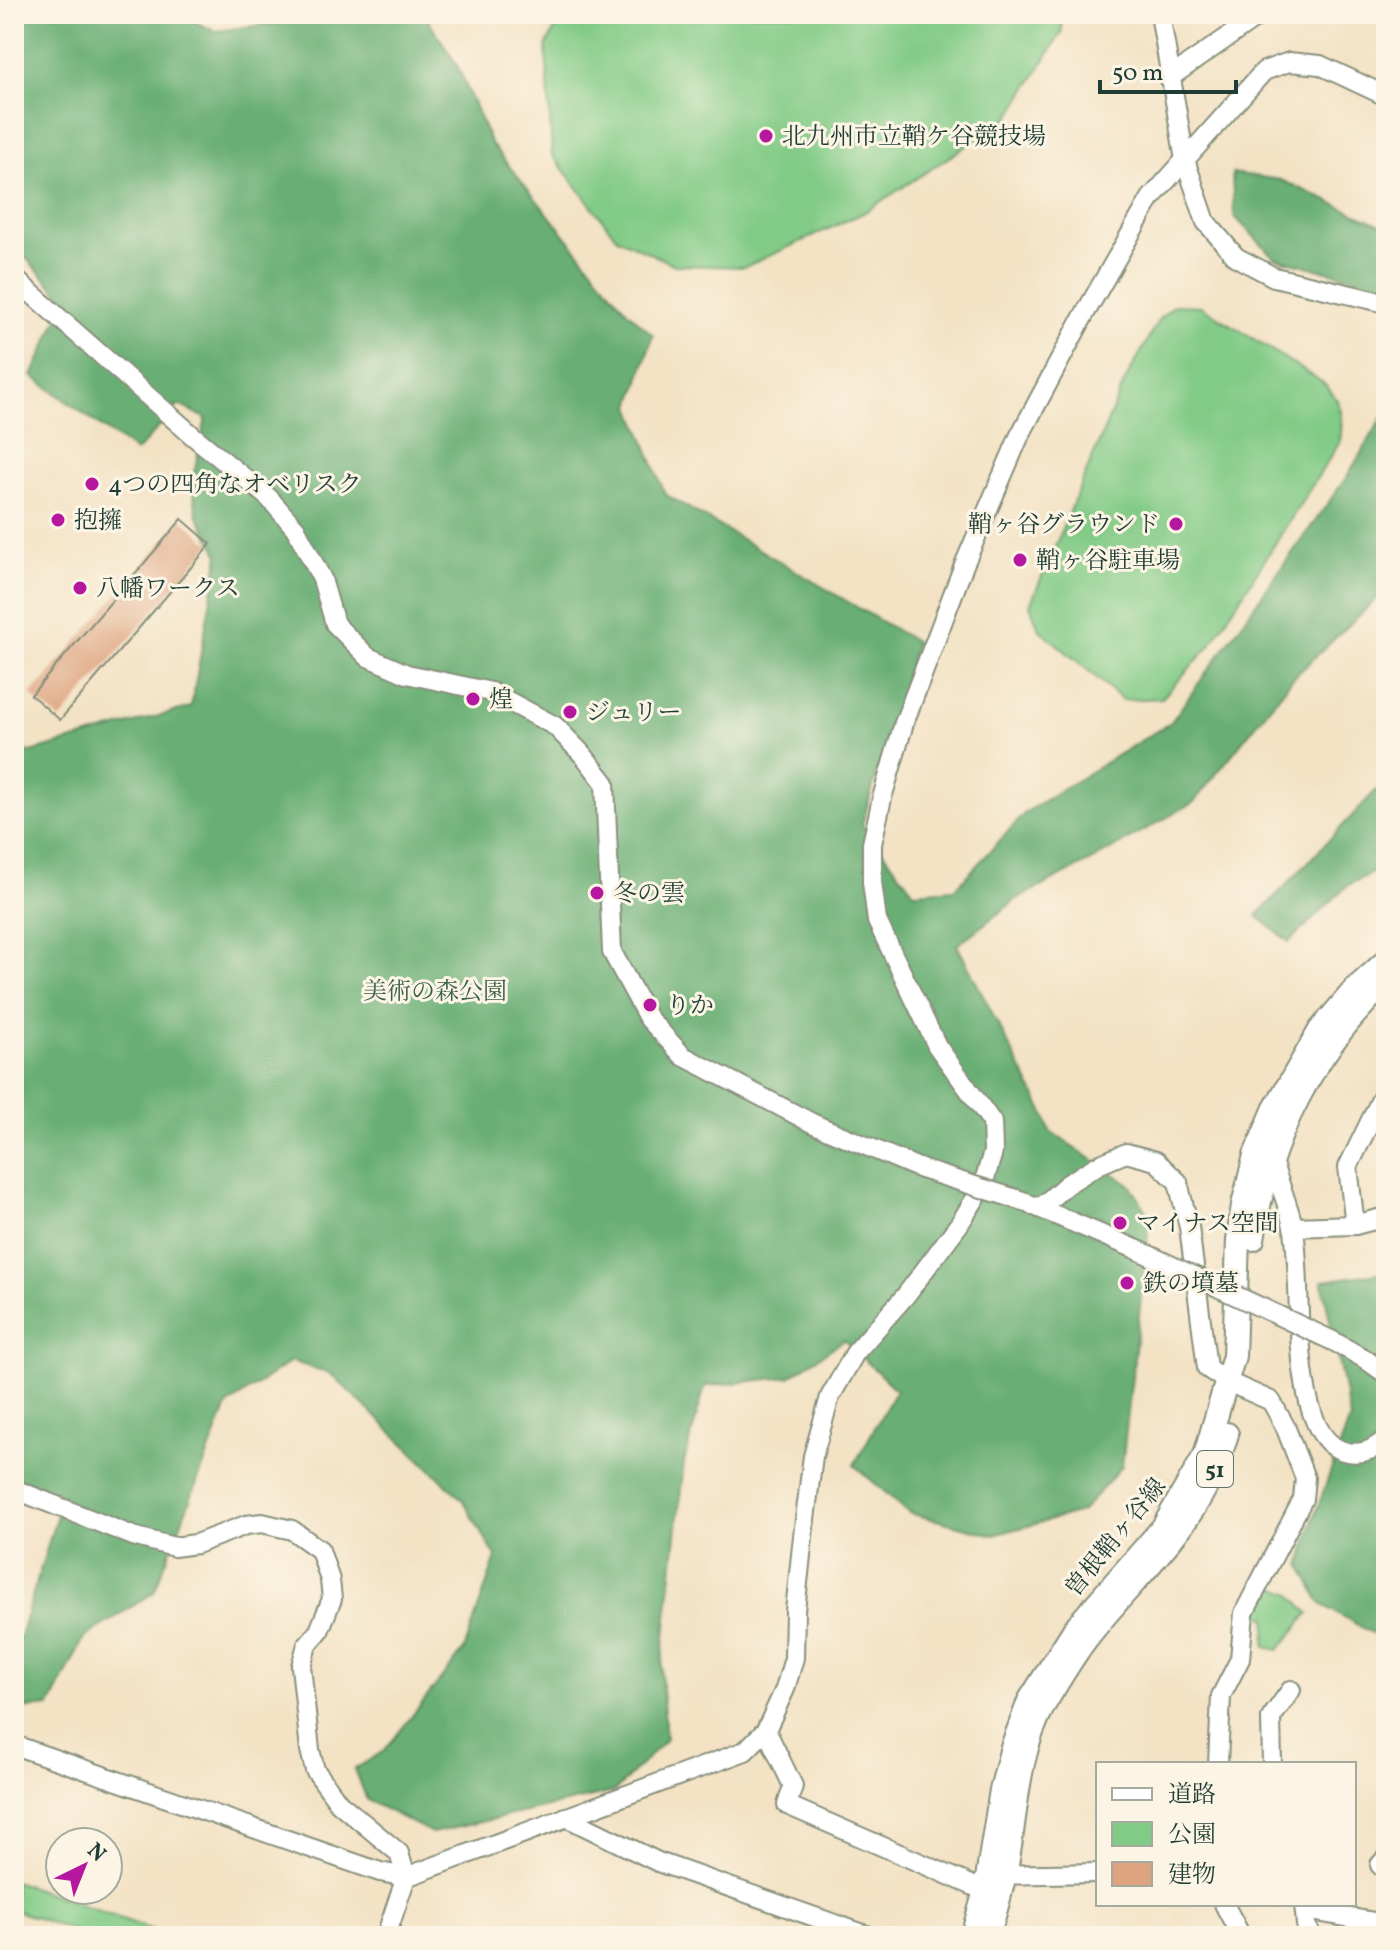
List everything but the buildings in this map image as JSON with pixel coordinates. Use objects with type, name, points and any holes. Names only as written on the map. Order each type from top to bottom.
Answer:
[{"type":"main road","name":"曽根鞘ヶ谷線","points":[[1235,1384],[1238,1240],[1255,1155],[1274,1110],[1320,1030],[1355,989],[1386,961]]},
{"type":"main road","name":"曽根鞘ヶ谷線","points":[[988,1936],[1001,1790],[1012,1747],[1029,1701],[1075,1628],[1163,1527],[1205,1455],[1235,1384],[1249,1360],[1257,1210],[1288,1117],[1332,1040],[1386,982]]},
{"type":"main road","name":"曽根鞘ヶ谷線","points":[[972,1936],[992,1881]]},
{"type":"street","points":[[1160,14],[1185,160],[1206,222],[1236,257],[1274,277],[1386,303]]},
{"type":"street","points":[[1169,78],[1261,14]]},
{"type":"street","points":[[14,1745],[380,1872],[406,1877],[745,1751],[766,1730],[785,1689],[794,1658],[795,1611],[805,1513],[813,1456],[830,1397],[855,1353],[906,1295],[960,1223],[982,1188],[993,1152],[992,1122],[937,1046],[877,921],[872,882],[872,844],[882,798],[909,709],[964,565],[1019,437],[1151,198],[1264,71],[1289,62],[1320,65],[1386,96]]},
{"type":"street","points":[[14,278],[192,435],[269,498],[296,529],[322,579],[335,624],[368,657],[407,674],[491,692],[555,726],[584,756],[605,783],[612,952],[648,1018],[683,1056],[814,1124],[921,1169],[1033,1205],[1138,1250],[1333,1341],[1386,1374]]},
{"type":"street","points":[[1355,1225],[1348,1167],[1386,1089]]},
{"type":"street","points":[[1033,1205],[1098,1165],[1126,1153],[1156,1161],[1178,1182],[1189,1227],[1207,1368],[1271,1401],[1285,1426],[1305,1478],[1303,1499],[1244,1613],[1240,1659],[1221,1696],[1218,1762]]},
{"type":"street","points":[[1272,1161],[1293,1227],[1303,1366],[1314,1424],[1323,1440],[1342,1452],[1358,1454],[1375,1449],[1386,1439]]},
{"type":"street","points":[[1293,1227],[1355,1225],[1386,1217]]},
{"type":"street","points":[[14,1489],[133,1536],[174,1547],[196,1544],[246,1525],[262,1523],[292,1530],[320,1550],[330,1580],[332,1599],[319,1631],[307,1645],[301,1666],[315,1770],[339,1803],[399,1853],[406,1877],[386,1936]]},
{"type":"street","points":[[1272,1762],[1271,1718],[1291,1690]]},
{"type":"street","points":[[766,1730],[793,1786],[787,1805],[992,1881],[1096,1873]]},
{"type":"street","points":[[566,1817],[658,1862],[869,1936]]},
{"type":"street","points":[[1386,1858],[1380,1865],[1386,1870]]},
{"type":"street","points":[[1225,1906],[1241,1936]]},
{"type":"street","points":[[1312,1936],[1306,1925],[1304,1907],[1386,1924]]},
{"type":"green space","name":"美術の森公園","points":[[14,14],[178,14],[215,31],[349,14],[424,14],[457,65],[491,144],[626,310],[653,335],[631,406],[665,494],[916,642],[862,824],[914,892],[955,889],[1026,812],[1171,722],[1346,478],[1386,412],[1386,590],[1294,677],[1194,802],[1017,899],[957,945],[1045,1115],[1050,1131],[1130,1185],[1150,1216],[1122,1466],[1081,1512],[994,1535],[909,1513],[854,1465],[896,1390],[844,1340],[789,1377],[705,1386],[684,1462],[661,1673],[666,1739],[614,1792],[432,1833],[367,1800],[355,1769],[384,1751],[464,1650],[496,1557],[462,1499],[331,1374],[291,1361],[227,1406],[154,1592],[84,1638],[50,1706],[18,1709],[14,1656],[63,1495],[14,1477],[14,750],[31,752],[191,707],[219,555],[197,514],[192,482],[206,418],[179,405],[136,452],[32,376],[66,301],[14,245]]},
{"type":"green space","name":"北九州市立鞘ケ谷競技場","points":[[563,14],[1061,14],[1062,32],[1009,118],[863,213],[745,267],[675,265],[617,238],[552,155],[546,46]]},
{"type":"green space","points":[[1232,173],[1281,180],[1386,227],[1386,286],[1275,258],[1234,216]]},
{"type":"green space","name":"鞘ヶ谷グラウンド","points":[[1174,305],[1201,306],[1322,382],[1335,396],[1340,409],[1340,442],[1209,647],[1162,698],[1123,700],[1039,629],[1030,605],[1124,383],[1159,319]]},
{"type":"green space","points":[[1386,780],[1386,866],[1348,885],[1289,942],[1257,916]]},
{"type":"green space","points":[[1386,1272],[1386,1641],[1321,1604],[1301,1565],[1313,1520],[1350,1419],[1322,1281]]},
{"type":"green space","points":[[1269,1585],[1290,1593],[1309,1613],[1279,1650],[1265,1647],[1267,1618],[1258,1614],[1260,1604],[1257,1601]]},
{"type":"green space","points":[[14,1881],[44,1892],[44,1906],[84,1906],[169,1936],[89,1936],[14,1910]]},
{"type":"place","name":"北九州市立鞘ケ谷競技場","points":[[766,136]]},
{"type":"place","name":"4つの四角なオベリスク","points":[[92,484]]},
{"type":"place","name":"抱擁","points":[[58,520]]},
{"type":"place","name":"鞘ヶ谷グラウンド","points":[[1176,524]]},
{"type":"place","name":"鞘ヶ谷駐車場","points":[[1020,560]]},
{"type":"place","name":"八幡ワークス","points":[[80,588]]},
{"type":"place","name":"煌","points":[[473,699]]},
{"type":"place","name":"ジュリー","points":[[570,712]]},
{"type":"place","name":"冬の雲","points":[[597,893]]},
{"type":"place","name":"りか","points":[[650,1005]]},
{"type":"place","name":"マイナス空間","points":[[1120,1223]]},
{"type":"place","name":"鉄の墳墓","points":[[1127,1283]]}]
